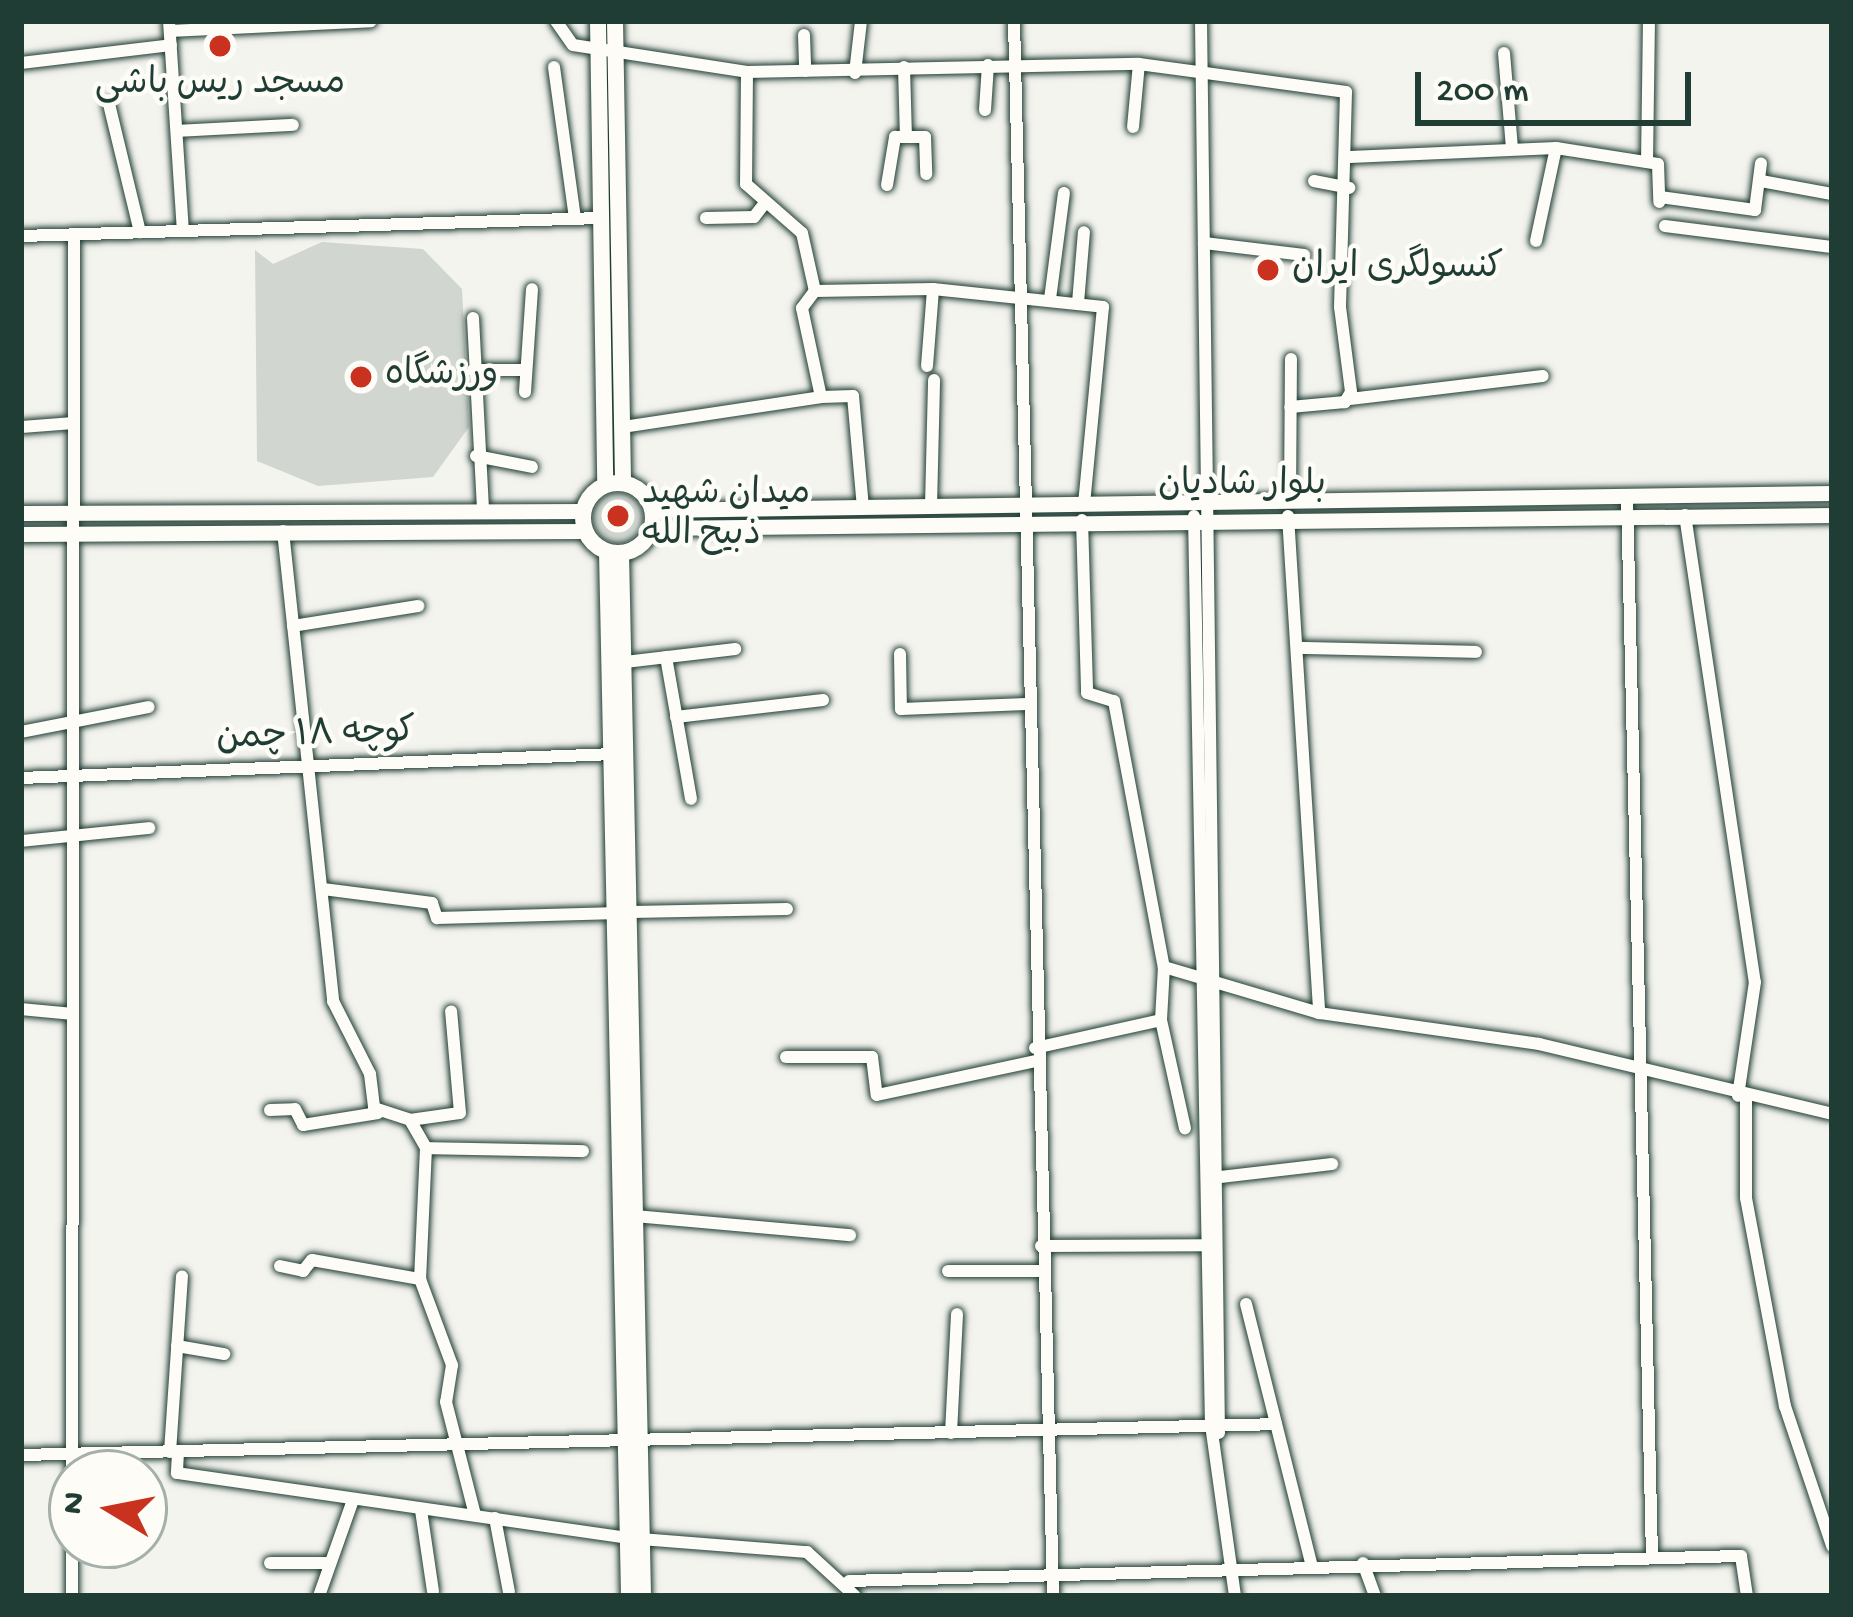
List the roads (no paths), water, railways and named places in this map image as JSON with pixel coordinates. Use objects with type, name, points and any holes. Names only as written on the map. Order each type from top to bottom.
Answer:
[{"type":"highway","points":[[598,21],[601,218],[614,483],[653,519],[614,552],[614,754],[626,913],[635,1216],[633,1438]]},
{"type":"highway","points":[[615,21],[623,427],[614,483],[583,511],[585,531],[614,552],[625,662],[634,1539],[629,1596]]},
{"type":"highway","points":[[634,1539],[643,1596]]},
{"type":"main road","name":"بلوار شادیان","points":[[653,519],[1201,511],[1832,493]]},
{"type":"main road","name":"بلوار شادیان","points":[[653,519],[863,507],[1020,512]]},
{"type":"main road","name":"بلوار شادیان","points":[[1289,508],[1832,515]]},
{"type":"main road","points":[[21,513],[583,511]]},
{"type":"main road","points":[[21,534],[585,531]]},
{"type":"street","points":[[21,63],[170,32],[371,21]]},
{"type":"street","points":[[556,21],[573,45],[599,44],[615,56],[747,72],[1139,64],[1202,67],[1346,92],[1350,157],[1340,307],[1350,399]]},
{"type":"street","points":[[855,73],[861,21]]},
{"type":"street","points":[[1014,21],[1022,296],[1020,512],[1054,1596]]},
{"type":"street","points":[[1201,21],[1201,974],[1217,1428],[1235,1596]]},
{"type":"street","points":[[1648,21],[1653,163],[1659,200],[1755,210],[1761,163]]},
{"type":"street","points":[[170,32],[183,231]]},
{"type":"street","points":[[805,35],[806,71]]},
{"type":"street","points":[[1504,53],[1512,149]]},
{"type":"street","points":[[1133,128],[1139,64]]},
{"type":"street","points":[[985,110],[988,65]]},
{"type":"street","points":[[554,67],[575,219]]},
{"type":"street","points":[[904,67],[906,137]]},
{"type":"street","points":[[747,72],[746,184],[802,233],[815,291]]},
{"type":"street","points":[[109,104],[140,232]]},
{"type":"street","points":[[176,131],[293,125]]},
{"type":"street","points":[[887,185],[895,138],[925,137],[926,174]]},
{"type":"street","points":[[1350,157],[1556,148],[1653,163]]},
{"type":"street","points":[[1536,241],[1556,148]]},
{"type":"street","points":[[1314,182],[1349,188]]},
{"type":"street","points":[[1761,182],[1832,194]]},
{"type":"street","points":[[1050,299],[1064,193]]},
{"type":"street","points":[[706,218],[754,217],[764,204]]},
{"type":"street","points":[[21,236],[601,218]]},
{"type":"street","points":[[1665,226],[1832,248]]},
{"type":"street","points":[[1078,303],[1084,232]]},
{"type":"street","points":[[70,1449],[74,234]]},
{"type":"street","points":[[1204,243],[1304,255]]},
{"type":"street","points":[[524,392],[532,289]]},
{"type":"street","points":[[926,366],[933,289]]},
{"type":"street","points":[[815,291],[933,289],[1050,299],[1109,314],[1083,511],[1087,693],[1114,701],[1164,967],[1161,1020],[1184,1128]]},
{"type":"street","points":[[815,291],[802,308],[821,397]]},
{"type":"street","points":[[473,318],[476,457],[483,512]]},
{"type":"street","points":[[1291,358],[1289,508],[1301,648],[1319,1013]]},
{"type":"street","points":[[473,370],[524,370]]},
{"type":"street","points":[[1291,407],[1543,376]]},
{"type":"street","points":[[931,506],[934,380]]},
{"type":"street","points":[[623,427],[853,396],[863,507]]},
{"type":"street","points":[[21,427],[74,423]]},
{"type":"street","points":[[476,457],[532,467]]},
{"type":"street","points":[[1627,496],[1652,1556]]},
{"type":"street","points":[[1201,511],[1219,987],[1217,1428]]},
{"type":"street","points":[[1685,515],[1741,947],[1755,982],[1742,1096],[1747,1198],[1785,1406],[1832,1546]]},
{"type":"street","points":[[283,531],[300,767],[323,889],[333,1001],[377,1113]]},
{"type":"street","points":[[293,626],[418,606]]},
{"type":"street","points":[[1301,648],[1476,652]]},
{"type":"street","points":[[625,662],[735,649]]},
{"type":"street","points":[[900,654],[901,709],[1025,704]]},
{"type":"street","points":[[666,657],[691,799]]},
{"type":"street","points":[[676,717],[823,700]]},
{"type":"street","points":[[21,732],[149,706]]},
{"type":"street","name":"كوچه ١٨ چمن","points":[[21,778],[614,754]]},
{"type":"street","points":[[21,841],[149,828]]},
{"type":"street","points":[[323,889],[432,903],[437,918],[787,909]]},
{"type":"street","points":[[1164,967],[1201,974],[1219,987],[1319,1013],[1637,1069],[1832,1114]]},
{"type":"street","points":[[21,1009],[73,1015]]},
{"type":"street","points":[[270,1110],[295,1109],[302,1125],[377,1113],[410,1120],[460,1113],[451,1011]]},
{"type":"street","points":[[786,1057],[871,1056],[877,1095],[1161,1020]]},
{"type":"street","points":[[410,1120],[426,1148],[420,1279],[452,1365],[446,1402],[475,1515]]},
{"type":"street","points":[[426,1148],[583,1150]]},
{"type":"street","points":[[1220,1177],[1331,1164]]},
{"type":"street","points":[[635,1216],[850,1234]]},
{"type":"street","points":[[1041,1246],[1208,1245]]},
{"type":"street","points":[[280,1266],[303,1270],[312,1260],[420,1279]]},
{"type":"street","points":[[948,1271],[1042,1271]]},
{"type":"street","points":[[182,1276],[177,1473],[634,1539],[807,1552],[849,1581],[855,1596]]},
{"type":"street","points":[[1246,1304],[1312,1566]]},
{"type":"street","points":[[951,1433],[957,1314]]},
{"type":"street","points":[[177,1346],[224,1354]]},
{"type":"street","points":[[168,1452],[1276,1424]]},
{"type":"street","points":[[319,1596],[353,1500]]},
{"type":"street","points":[[421,1510],[433,1591]]},
{"type":"street","points":[[495,1518],[509,1592]]},
{"type":"street","points":[[849,1581],[1234,1564],[1742,1556],[1747,1596]]},
{"type":"street","points":[[270,1563],[330,1563]]},
{"type":"street","points":[[1363,1563],[1375,1596]]},
{"type":"place","name":"مسجد ریس باشی","points":[[220,46]]},
{"type":"place","name":"کنسولگری ایران","points":[[1268,270]]},
{"type":"place","name":"ورزشگاه","points":[[361,377]]},
{"type":"place","name":"میدان شهید ذبیح الله","points":[[618,516]]}]
